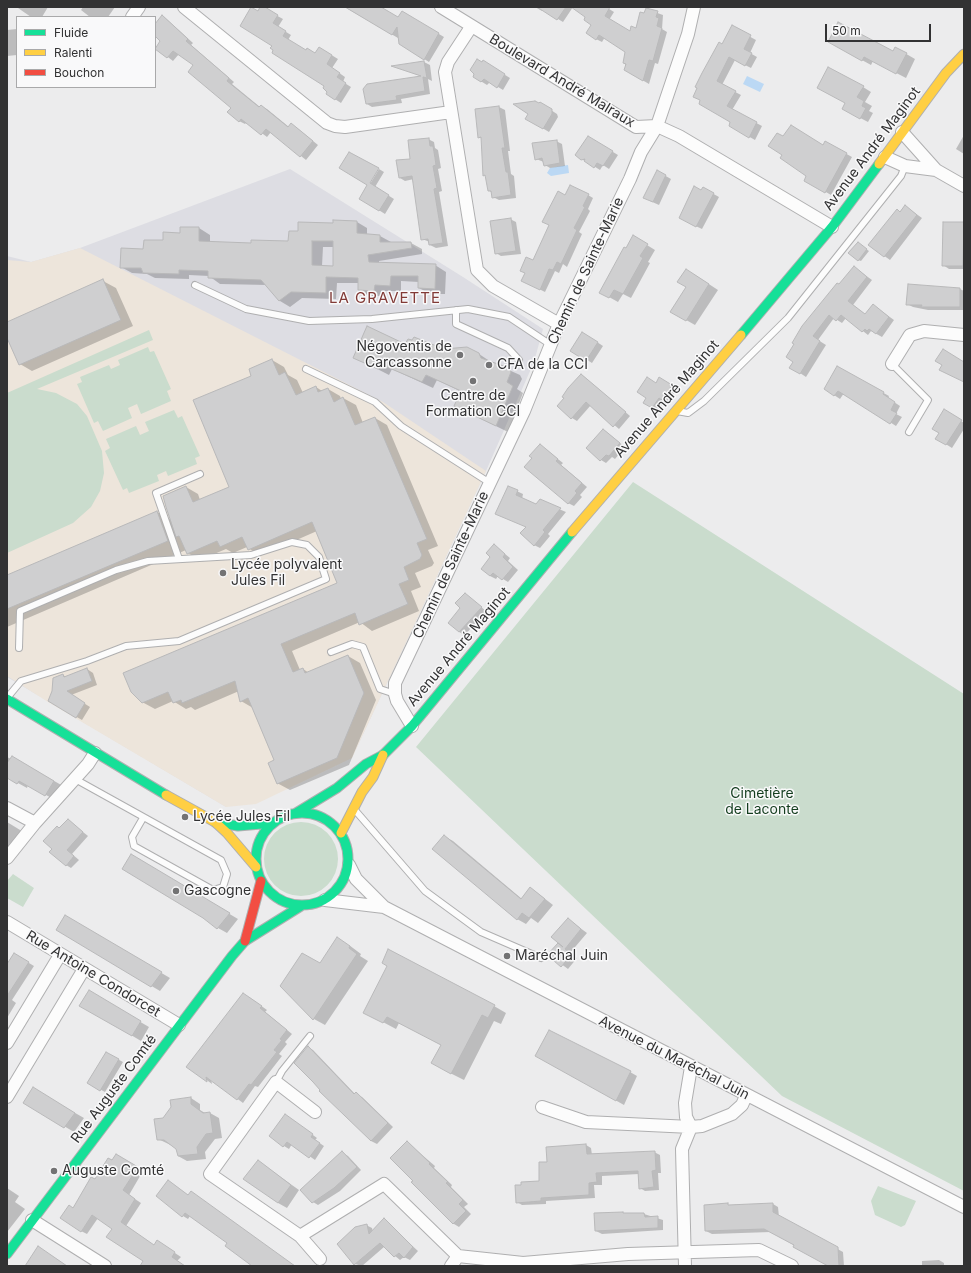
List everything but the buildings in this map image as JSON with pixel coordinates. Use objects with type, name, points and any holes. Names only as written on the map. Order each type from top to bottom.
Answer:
[{"type":"street","points":[[133,16],[139,7]]},
{"type":"street","points":[[184,7],[327,122],[335,126],[346,127],[451,112]]},
{"type":"street","name":"Boulevard André Malraux","points":[[441,7],[471,27],[636,126],[657,126],[679,136],[832,227]]},
{"type":"street","name":"Chemin de Sainte-Marie","points":[[395,694],[395,683],[524,411],[559,324],[630,179],[641,152],[657,126],[688,34],[694,7]]},
{"type":"street","points":[[471,27],[448,62],[446,72],[451,112],[477,270],[493,286],[559,324]]},
{"type":"street","name":"Avenue André Maginot","points":[[341,833],[353,808],[373,778],[384,755],[412,726],[609,487],[832,227],[946,73],[964,54]]},
{"type":"street","points":[[902,132],[920,150],[936,170],[964,186]]},
{"type":"street","points":[[908,167],[920,150]]},
{"type":"street","points":[[885,157],[908,167],[936,170]]},
{"type":"street","points":[[892,364],[910,335],[924,331],[964,335]]},
{"type":"street","points":[[395,694],[412,726]]},
{"type":"street","points":[[7,698],[95,753],[215,822],[227,833],[256,867]]},
{"type":"street","points":[[7,858],[35,823],[75,779],[95,753]]},
{"type":"street","name":"Avenue André Maginot","points":[[296,813],[337,788],[366,764],[384,755]]},
{"type":"street","points":[[7,808],[35,823]]},
{"type":"street","points":[[296,813],[313,814],[329,821],[341,833],[348,848],[349,865],[341,885],[325,900],[301,906],[280,900],[271,894],[261,881],[256,867],[256,850],[262,835],[273,823],[284,816],[296,813]]},
{"type":"street","points":[[215,822],[238,826],[273,823]]},
{"type":"street","name":"Avenue du Maréchal Juin","points":[[349,865],[356,879],[384,907],[746,1096],[964,1207]]},
{"type":"street","name":"Rue Auguste Comté","points":[[244,941],[261,881]]},
{"type":"street","name":"Avenue du Maréchal Juin","points":[[325,900],[384,907]]},
{"type":"street","name":"Rue Auguste Comté","points":[[7,1254],[244,941],[301,906]]},
{"type":"street","name":"Rue Antoine Condorcet","points":[[7,922],[179,1025]]},
{"type":"street","points":[[7,1043],[60,954]]},
{"type":"street","points":[[7,1097],[84,969]]},
{"type":"street","points":[[685,1266],[682,1149],[691,1127],[686,1117],[685,1103],[691,1067]]},
{"type":"street","points":[[315,1112],[276,1082],[210,1174],[300,1236],[320,1259]]},
{"type":"street","points":[[542,1107],[586,1122],[691,1127],[702,1126],[732,1114],[742,1105],[746,1096]]},
{"type":"street","points":[[300,1236],[384,1184],[458,1256],[523,1263],[569,1262],[684,1253],[759,1250],[792,1266]]},
{"type":"street","points":[[32,1220],[105,1266]]},
{"type":"street","points":[[451,1266],[458,1256]]},
{"type":"lane","points":[[676,410],[688,413],[704,401],[788,318],[908,167]]},
{"type":"lane","points":[[195,285],[246,309],[309,321],[372,319],[468,309],[509,317],[551,345]]},
{"type":"lane","points":[[456,310],[456,324],[508,348],[519,360]]},
{"type":"lane","points":[[892,364],[928,400],[909,432]]},
{"type":"lane","points":[[306,369],[375,402],[401,426],[490,483]]},
{"type":"lane","points":[[179,559],[156,493],[200,474]]},
{"type":"lane","points":[[7,698],[21,681],[87,661],[126,646],[179,641],[326,579],[319,556],[307,545],[292,542],[251,555],[148,561],[116,570],[20,611],[19,648]]},
{"type":"lane","points":[[331,652],[352,644],[363,647],[380,689],[395,694]]},
{"type":"lane","points":[[75,779],[221,860],[228,874],[223,887],[213,890],[134,846],[132,837],[143,818]]},
{"type":"lane","points":[[353,808],[370,824],[425,891],[481,932],[541,958]]},
{"type":"lane","points":[[276,1082],[282,1071],[310,1036]]},
{"type":"shaded area","name":"Lycée polyvalent Jules Fil","points":[[290,169],[543,329],[534,362],[486,471],[352,758],[226,807],[7,677],[7,256],[31,262],[80,248]]},
{"type":"shaded area","name":"Lycée polyvalent Jules Fil","points":[[80,248],[383,402],[486,471],[352,758],[256,804],[226,807],[48,702],[7,676],[7,260],[31,262]]},
{"type":"green space","points":[[149,330],[153,340],[37,389],[56,393],[77,404],[87,416],[102,451],[104,473],[100,491],[91,507],[73,523],[7,553],[7,393]]},
{"type":"green space","points":[[148,347],[150,352],[154,351],[171,389],[167,391],[171,401],[141,414],[137,404],[128,408],[132,418],[103,431],[98,421],[94,423],[77,384],[82,382],[80,377],[109,365],[111,369],[120,365],[118,360]]},
{"type":"green space","points":[[174,410],[178,418],[182,416],[200,456],[195,458],[197,464],[168,476],[166,471],[157,475],[159,481],[129,493],[127,488],[123,490],[105,451],[110,448],[106,439],[136,426],[140,435],[149,431],[145,422]]},
{"type":"green space","name":"Cimetière de Laconte","points":[[633,482],[964,694],[964,1191],[782,1096],[416,747]]},
{"type":"green space","points":[[301,822],[322,828],[332,838],[338,859],[332,880],[322,890],[301,896],[280,890],[270,880],[264,859],[270,838],[280,828]]},
{"type":"green space","points":[[13,874],[34,888],[23,907],[7,898],[7,881]]},
{"type":"green space","points":[[878,1186],[916,1201],[905,1225],[901,1227],[875,1215],[871,1201]]},
{"type":"water","points":[[747,76],[764,84],[760,92],[743,84]]},
{"type":"water","points":[[568,165],[569,173],[551,176],[547,173],[550,168]]},
{"type":"traffic: fast","points":[[741,335],[832,227],[879,164]]},
{"type":"traffic: fast","points":[[296,813],[337,788],[366,764],[383,755],[412,726],[572,532]]},
{"type":"traffic: fast","points":[[7,699],[166,795]]},
{"type":"traffic: fast","points":[[302,813],[320,816],[335,826],[345,841],[348,859],[345,877],[335,892],[320,902],[302,905],[284,902],[269,892],[259,877],[256,859],[259,841],[269,826],[284,816],[302,813]]},
{"type":"traffic: fast","points":[[215,822],[238,826],[273,823]]},
{"type":"traffic: fast","points":[[7,1254],[232,956],[245,941],[301,906]]},
{"type":"traffic: slow","points":[[879,164],[946,73],[964,54]]},
{"type":"traffic: slow","points":[[572,532],[741,335]]},
{"type":"traffic: slow","points":[[341,833],[362,792],[373,777],[383,755]]},
{"type":"traffic: slow","points":[[166,795],[215,822],[227,833],[256,867]]},
{"type":"traffic: jam","points":[[245,941],[261,881]]},
{"type":"place","name":"Négoventis de Carcassonne","points":[[460,355]]},
{"type":"place","name":"CFA de la CCI","points":[[489,365]]},
{"type":"place","name":"Centre de Formation CCI","points":[[473,381]]},
{"type":"place","name":"Lycée polyvalent Jules Fil","points":[[223,573]]},
{"type":"place","name":"Lycée Jules Fil","points":[[185,817]]},
{"type":"place","name":"Gascogne","points":[[176,891]]},
{"type":"place","name":"Maréchal Juin","points":[[507,956]]},
{"type":"place","name":"Auguste Comté","points":[[54,1171]]},
{"type":"district","name":"LA GRAVETTE","points":[[385,298]]}]
